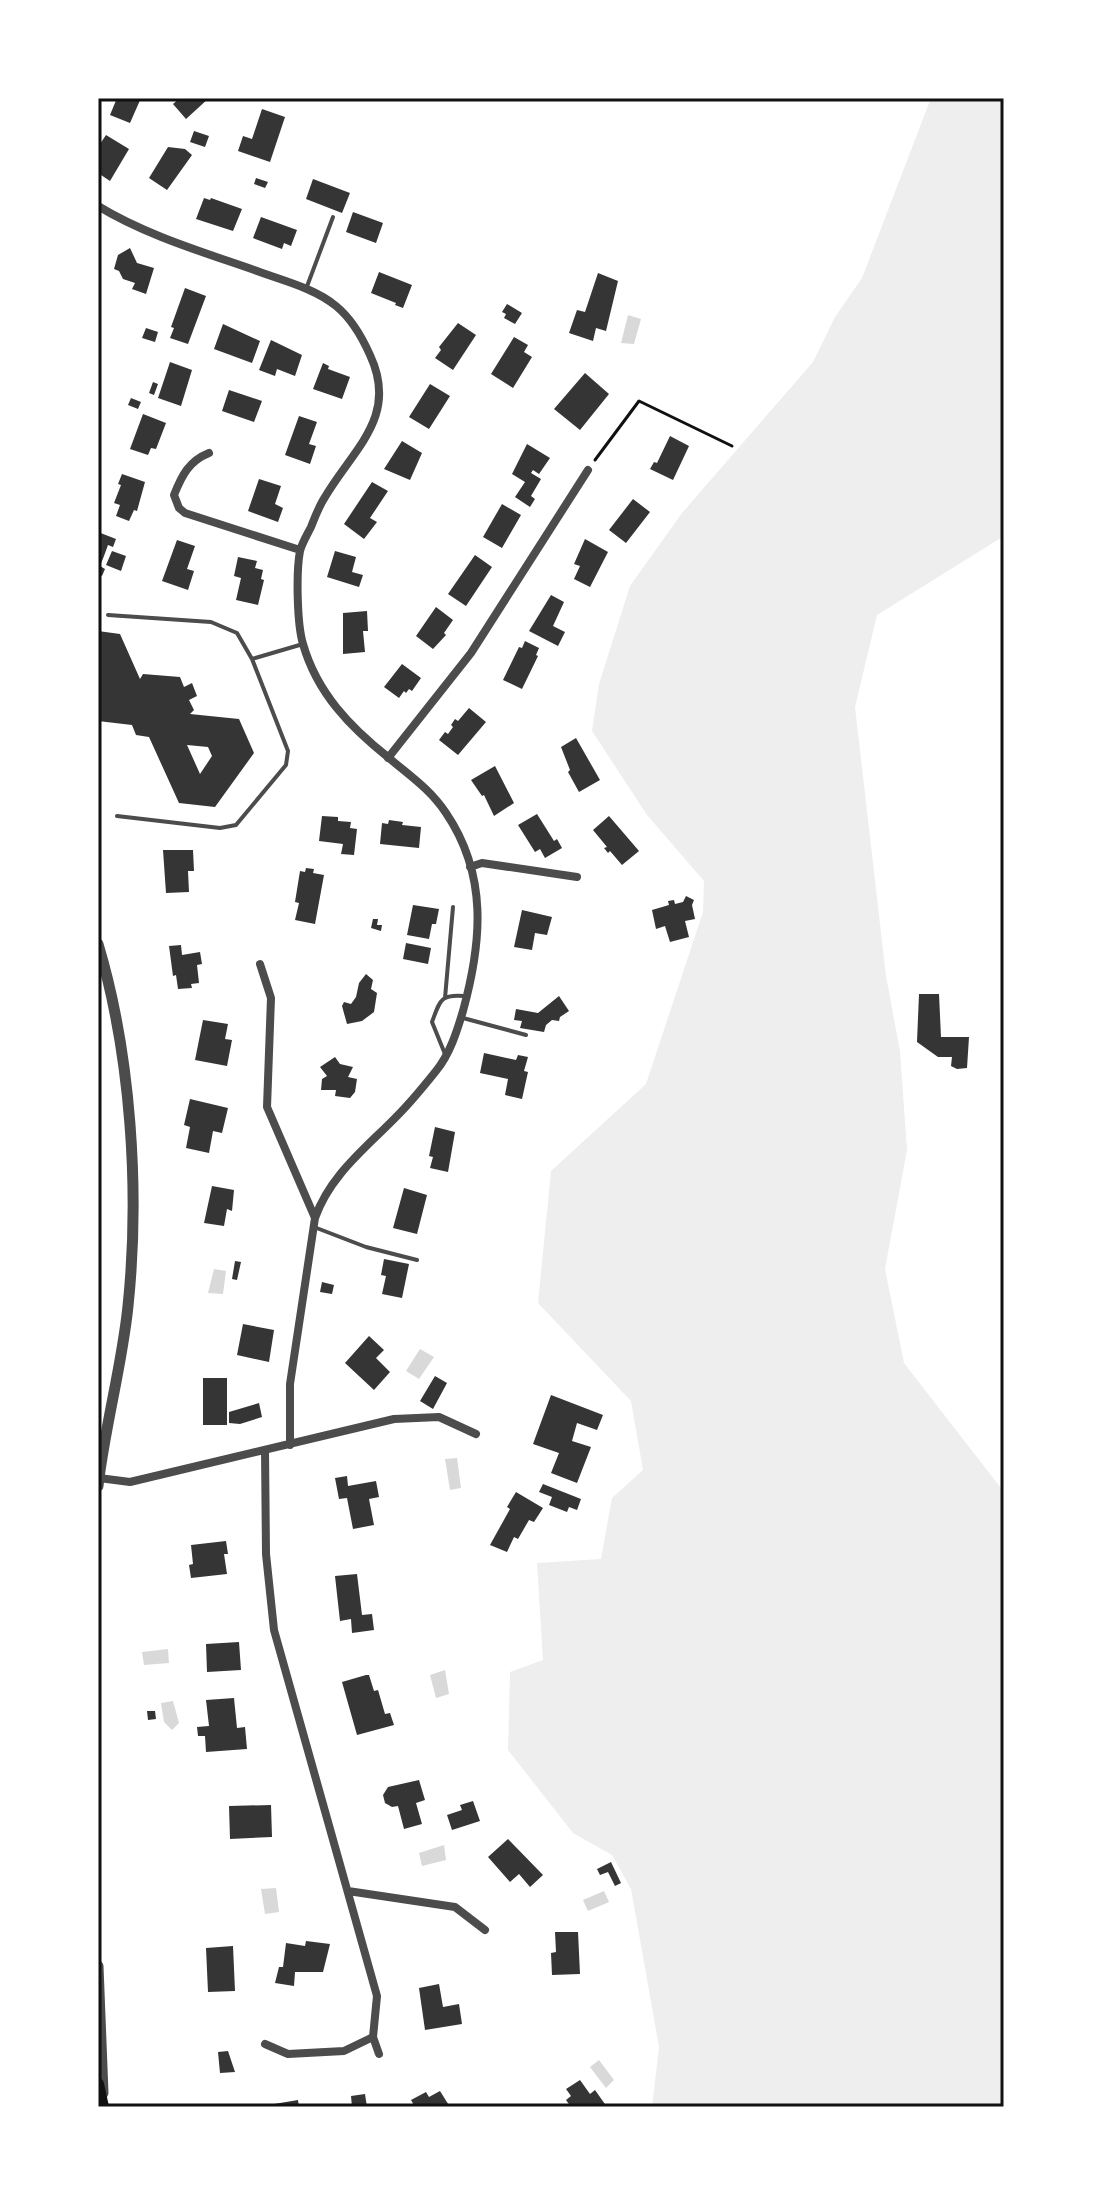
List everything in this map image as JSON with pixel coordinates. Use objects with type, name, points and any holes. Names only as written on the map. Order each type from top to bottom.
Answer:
[{"type":"main road","points":[[98,2084],[103,2104]]},
{"type":"street","points":[[98,206],[178,243],[306,289],[336,306],[359,332],[375,365],[379,400],[369,435],[325,497],[300,550],[299,623],[303,644],[320,686],[344,719],[423,784],[447,814],[465,850],[476,890],[479,937],[461,1018],[445,1056],[397,1116],[355,1155],[320,1205],[314,1223],[290,1384],[290,1445]]},
{"type":"street","points":[[209,453],[195,459],[185,472],[174,495],[179,508],[185,513],[300,550]]},
{"type":"street","points":[[388,758],[471,653],[588,470]]},
{"type":"street","points":[[470,867],[482,863],[577,877]]},
{"type":"street","points":[[98,944],[110,984],[125,1084],[133,1194],[128,1307],[98,1486]]},
{"type":"street","points":[[260,964],[271,998],[267,1107],[314,1223]]},
{"type":"street","points":[[99,1473],[130,1482],[394,1419],[439,1417],[476,1434]]},
{"type":"street","points":[[265,1450],[266,1554],[274,1630],[377,1996],[373,2037],[379,2054]]},
{"type":"street","points":[[348,1891],[455,1907],[485,1930]]},
{"type":"street","points":[[98,1966],[103,2104]]},
{"type":"street","points":[[265,2044],[288,2054],[330,2052],[344,2051],[373,2037]]},
{"type":"lane","points":[[306,289],[333,217]]},
{"type":"lane","points":[[108,615],[211,622],[237,633],[252,659],[288,751],[286,765],[236,825],[220,828],[117,816]]},
{"type":"lane","points":[[252,659],[303,644]]},
{"type":"lane","points":[[445,998],[453,907]]},
{"type":"lane","points":[[445,1056],[432,1022],[440,1001],[451,995],[467,996]]},
{"type":"lane","points":[[461,1018],[526,1035]]},
{"type":"lane","points":[[314,1223],[366,1247],[417,1260]]},
{"type":"path","points":[[588,470],[639,401],[732,446]]},
{"type":"shaded area","points":[[931,98],[1004,98],[1004,536],[877,615],[855,707],[886,976],[900,1051],[907,1150],[885,1269],[904,1363],[1004,1492],[1004,2107],[652,2107],[659,2047],[631,1889],[612,1855],[573,1833],[508,1750],[510,1672],[543,1660],[537,1563],[601,1559],[612,1498],[643,1470],[631,1401],[538,1303],[551,1171],[646,1084],[703,912],[704,881],[647,815],[592,731],[599,684],[630,586],[682,513],[813,362],[835,317],[862,278]]},
{"type":"shaded area","points":[[628,315],[641,319],[634,344],[621,343]]},
{"type":"shaded area","points":[[214,1269],[226,1271],[223,1294],[208,1293]]},
{"type":"shaded area","points":[[420,1349],[434,1357],[419,1379],[406,1371]]},
{"type":"shaded area","points":[[457,1458],[461,1488],[450,1490],[445,1459]]},
{"type":"shaded area","points":[[168,1649],[169,1663],[144,1665],[142,1652]]},
{"type":"shaded area","points":[[445,1670],[449,1694],[436,1698],[430,1675]]},
{"type":"shaded area","points":[[173,1701],[179,1723],[172,1730],[164,1722],[161,1703]]},
{"type":"shaded area","points":[[444,1845],[446,1860],[422,1866],[419,1853]]},
{"type":"shaded area","points":[[276,1888],[279,1912],[265,1914],[261,1889]]},
{"type":"shaded area","points":[[604,1891],[609,1902],[588,1911],[583,1900]]},
{"type":"shaded area","points":[[599,2060],[614,2080],[606,2088],[590,2067]]},
{"type":"building","points":[[117,98],[141,98],[130,123],[110,115]]},
{"type":"building","points":[[180,98],[209,98],[186,119],[173,104]]},
{"type":"building","points":[[262,109],[285,117],[270,162],[238,151],[243,136],[252,139]]},
{"type":"building","points":[[194,131],[209,136],[205,147],[190,142]]},
{"type":"building","points":[[106,135],[129,149],[110,181],[98,173],[98,147]]},
{"type":"building","points":[[168,147],[185,149],[192,155],[167,190],[149,178]]},
{"type":"building","points":[[256,178],[268,182],[265,188],[254,184]]},
{"type":"building","points":[[313,179],[350,193],[342,213],[306,199]]},
{"type":"building","points":[[204,198],[242,209],[233,231],[196,219]]},
{"type":"building","points":[[353,212],[383,223],[376,243],[346,232]]},
{"type":"building","points":[[261,217],[297,230],[291,246],[284,243],[282,249],[253,238]]},
{"type":"building","points":[[130,248],[137,263],[154,268],[146,294],[132,289],[135,283],[123,279],[114,269],[118,255]]},
{"type":"building","points":[[379,272],[412,285],[403,308],[371,293]]},
{"type":"building","points":[[598,273],[618,281],[606,331],[596,328],[593,341],[569,333],[577,310],[585,312]]},
{"type":"building","points":[[185,288],[206,296],[188,344],[170,338]]},
{"type":"building","points":[[507,304],[522,313],[515,324],[504,318],[506,314],[502,312]]},
{"type":"building","points":[[458,323],[476,335],[453,370],[435,358],[441,350],[439,347]]},
{"type":"building","points":[[223,324],[260,341],[252,363],[214,349]]},
{"type":"building","points":[[146,328],[158,332],[155,342],[142,338]]},
{"type":"building","points":[[514,337],[528,345],[524,352],[532,357],[513,388],[491,374]]},
{"type":"building","points":[[271,340],[302,355],[295,376],[277,369],[275,376],[259,370]]},
{"type":"building","points":[[170,362],[192,370],[181,406],[158,398]]},
{"type":"building","points":[[323,363],[329,366],[328,369],[350,377],[342,399],[313,389]]},
{"type":"building","points":[[585,373],[609,394],[580,430],[554,409]]},
{"type":"building","points":[[153,382],[158,384],[154,395],[149,393]]},
{"type":"building","points":[[430,384],[450,396],[429,429],[409,417]]},
{"type":"building","points":[[229,390],[262,401],[254,422],[222,411]]},
{"type":"building","points":[[131,398],[141,402],[138,409],[128,405]]},
{"type":"building","points":[[143,414],[166,423],[156,449],[151,448],[148,455],[130,449]]},
{"type":"building","points":[[299,416],[317,422],[309,444],[316,446],[310,464],[285,455]]},
{"type":"building","points":[[670,436],[689,446],[673,480],[650,469],[654,462],[657,463]]},
{"type":"building","points":[[402,441],[422,453],[410,480],[384,469]]},
{"type":"building","points":[[527,444],[550,458],[539,474],[533,470],[531,473],[541,479],[531,496],[535,499],[530,507],[515,497],[525,482],[512,474]]},
{"type":"building","points":[[122,474],[145,482],[137,511],[134,510],[129,521],[116,516],[120,505],[114,503]]},
{"type":"building","points":[[259,479],[281,486],[275,504],[283,508],[278,522],[248,511]]},
{"type":"building","points":[[372,482],[388,491],[370,518],[377,522],[364,539],[344,524]]},
{"type":"building","points":[[633,499],[650,512],[626,543],[609,530]]},
{"type":"building","points":[[502,504],[521,515],[502,548],[483,537]]},
{"type":"building","points":[[98,532],[116,539],[113,547],[108,545],[100,566],[105,569],[102,576],[98,574]]},
{"type":"building","points":[[585,539],[608,552],[590,587],[574,579],[580,566],[574,564]]},
{"type":"building","points":[[177,540],[195,546],[187,569],[194,571],[188,590],[162,581]]},
{"type":"building","points":[[112,551],[126,556],[121,571],[106,565]]},
{"type":"building","points":[[335,551],[356,557],[352,572],[363,575],[359,587],[327,577]]},
{"type":"building","points":[[475,555],[492,567],[466,606],[448,594]]},
{"type":"building","points":[[238,557],[257,561],[255,568],[263,570],[261,579],[264,580],[258,605],[236,600],[241,578],[234,576]]},
{"type":"building","points":[[551,595],[564,602],[553,626],[565,632],[558,646],[529,631]]},
{"type":"building","points":[[436,607],[453,620],[444,633],[446,635],[433,649],[416,636]]},
{"type":"building","points":[[367,611],[368,631],[363,631],[365,652],[343,654],[343,613]]},
{"type":"building","points":[[98,631],[120,634],[140,679],[143,674],[180,677],[184,687],[192,683],[197,696],[189,700],[194,710],[190,714],[239,719],[254,753],[215,807],[179,803],[149,737],[136,735],[132,725],[98,721]],"holes":[[[187,745],[208,747],[212,756],[200,774]]]},
{"type":"building","points":[[525,641],[539,648],[522,689],[503,680]]},
{"type":"building","points":[[402,664],[421,678],[412,691],[404,691],[399,698],[384,687]]},
{"type":"building","points":[[469,708],[486,722],[458,755],[439,740],[445,732],[448,734],[455,719],[458,721]]},
{"type":"building","points":[[576,738],[600,780],[579,792],[568,772],[570,770],[561,747]]},
{"type":"building","points":[[495,766],[514,803],[494,816],[484,795],[471,780]]},
{"type":"building","points":[[537,814],[562,848],[545,858],[540,849],[535,852],[518,825]]},
{"type":"building","points":[[322,816],[338,817],[338,821],[351,822],[350,828],[357,829],[354,855],[341,854],[343,844],[319,841]]},
{"type":"building","points":[[609,816],[639,851],[622,865],[610,851],[608,853],[604,848],[607,847],[593,830]]},
{"type":"building","points":[[389,820],[421,827],[419,848],[380,844],[382,823],[388,824]]},
{"type":"building","points":[[163,850],[193,850],[194,871],[188,871],[189,892],[166,893]]},
{"type":"building","points":[[306,868],[324,875],[315,924],[295,920],[300,871],[305,872]]},
{"type":"building","points":[[686,896],[694,900],[695,919],[685,921],[689,937],[670,942],[665,926],[656,929],[652,910],[669,905],[668,901],[674,900],[675,904],[683,902]]},
{"type":"building","points":[[413,905],[439,909],[429,939],[407,935]]},
{"type":"building","points":[[522,910],[552,917],[547,935],[535,933],[532,950],[514,947]]},
{"type":"building","points":[[373,919],[378,919],[377,925],[382,925],[381,931],[371,928]]},
{"type":"building","points":[[406,943],[431,948],[428,964],[403,959]]},
{"type":"building","points":[[181,945],[182,955],[200,952],[202,964],[197,965],[199,983],[191,984],[192,988],[178,989],[176,975],[173,976],[169,946]]},
{"type":"building","points":[[366,974],[373,980],[371,989],[377,993],[374,1012],[362,1021],[347,1024],[342,1006],[344,1002],[351,1004]]},
{"type":"building","points":[[919,994],[939,994],[941,1037],[969,1037],[967,1068],[951,1066],[952,1057],[938,1057],[917,1042]]},
{"type":"building","points":[[559,996],[569,1011],[559,1021],[552,1020],[546,1025],[544,1032],[520,1028],[522,1021],[514,1020],[516,1009],[538,1013]]},
{"type":"building","points":[[203,1020],[228,1024],[225,1039],[232,1040],[227,1066],[195,1060]]},
{"type":"building","points":[[484,1053],[516,1060],[518,1055],[528,1057],[522,1099],[505,1095],[508,1079],[480,1073]]},
{"type":"building","points":[[335,1057],[340,1064],[353,1067],[348,1077],[357,1079],[355,1092],[350,1098],[335,1096],[336,1090],[321,1090],[322,1079],[327,1076],[320,1067]]},
{"type":"building","points":[[190,1099],[228,1108],[222,1133],[213,1131],[209,1153],[186,1148],[190,1127],[184,1125]]},
{"type":"building","points":[[435,1127],[455,1132],[448,1172],[430,1168],[433,1157],[429,1156]]},
{"type":"building","points":[[212,1186],[234,1190],[232,1211],[227,1209],[224,1226],[204,1223]]},
{"type":"building","points":[[404,1188],[427,1195],[417,1234],[393,1228]]},
{"type":"building","points":[[384,1259],[409,1264],[402,1298],[382,1294],[386,1276],[381,1275]]},
{"type":"building","points":[[235,1261],[241,1262],[237,1280],[232,1279]]},
{"type":"building","points":[[322,1282],[334,1285],[332,1294],[320,1292]]},
{"type":"building","points":[[243,1324],[274,1330],[269,1362],[237,1355]]},
{"type":"building","points":[[369,1336],[384,1350],[376,1358],[390,1372],[374,1390],[345,1363]]},
{"type":"building","points":[[435,1376],[447,1383],[433,1409],[420,1401]]},
{"type":"building","points":[[203,1378],[227,1378],[227,1425],[203,1425]]},
{"type":"building","points":[[551,1395],[603,1415],[597,1430],[577,1423],[572,1441],[591,1447],[577,1483],[551,1473],[559,1453],[533,1444]]},
{"type":"building","points":[[259,1403],[262,1417],[240,1424],[229,1423],[229,1412]]},
{"type":"building","points":[[347,1476],[348,1486],[376,1481],[379,1497],[369,1499],[374,1525],[353,1529],[347,1498],[339,1499],[335,1478]]},
{"type":"building","points":[[543,1484],[581,1499],[577,1510],[569,1507],[567,1512],[549,1505],[552,1497],[539,1492]]},
{"type":"building","points":[[516,1492],[543,1508],[534,1522],[529,1520],[518,1539],[514,1537],[507,1552],[490,1545]]},
{"type":"building","points":[[226,1541],[227,1574],[191,1578],[191,1545]]},
{"type":"building","points":[[357,1574],[362,1615],[372,1614],[374,1630],[352,1633],[351,1619],[340,1621],[335,1576]]},
{"type":"building","points":[[239,1642],[241,1670],[207,1672],[206,1644]]},
{"type":"building","points":[[369,1675],[374,1691],[378,1690],[385,1714],[390,1713],[394,1725],[357,1735],[342,1682]]},
{"type":"building","points":[[234,1698],[237,1728],[245,1727],[247,1749],[206,1752],[205,1736],[198,1736],[197,1727],[209,1726],[206,1700]]},
{"type":"building","points":[[147,1711],[155,1711],[156,1719],[148,1720]]},
{"type":"building","points":[[419,1780],[425,1800],[416,1803],[422,1824],[404,1829],[398,1806],[385,1803],[383,1795],[388,1787]]},
{"type":"building","points":[[473,1801],[480,1821],[452,1830],[447,1815],[462,1810],[460,1805]]},
{"type":"building","points":[[271,1805],[272,1837],[230,1839],[229,1806]]},
{"type":"building","points":[[508,1839],[543,1875],[530,1887],[519,1874],[510,1882],[488,1857]]},
{"type":"building","points":[[611,1862],[621,1883],[615,1886],[608,1872],[600,1875],[597,1869]]},
{"type":"building","points":[[555,1932],[578,1932],[580,1974],[552,1975],[551,1953],[556,1952]]},
{"type":"building","points":[[306,1941],[330,1944],[323,1972],[295,1972],[294,1986],[275,1983],[279,1967],[283,1967],[286,1943],[305,1946]]},
{"type":"building","points":[[233,1946],[235,1991],[208,1992],[206,1948]]},
{"type":"building","points":[[439,1984],[443,2007],[459,2004],[462,2024],[425,2030],[419,1988]]},
{"type":"building","points":[[228,2051],[235,2072],[220,2073],[218,2052]]},
{"type":"building","points":[[580,2080],[590,2094],[595,2090],[607,2107],[571,2107],[566,2100],[571,2096],[566,2089]]},
{"type":"building","points":[[440,2091],[450,2107],[415,2107],[411,2100],[426,2092],[429,2097]]},
{"type":"building","points":[[365,2094],[367,2107],[352,2107],[351,2096]]},
{"type":"building","points":[[298,2100],[299,2107],[268,2107],[268,2105]]}]
